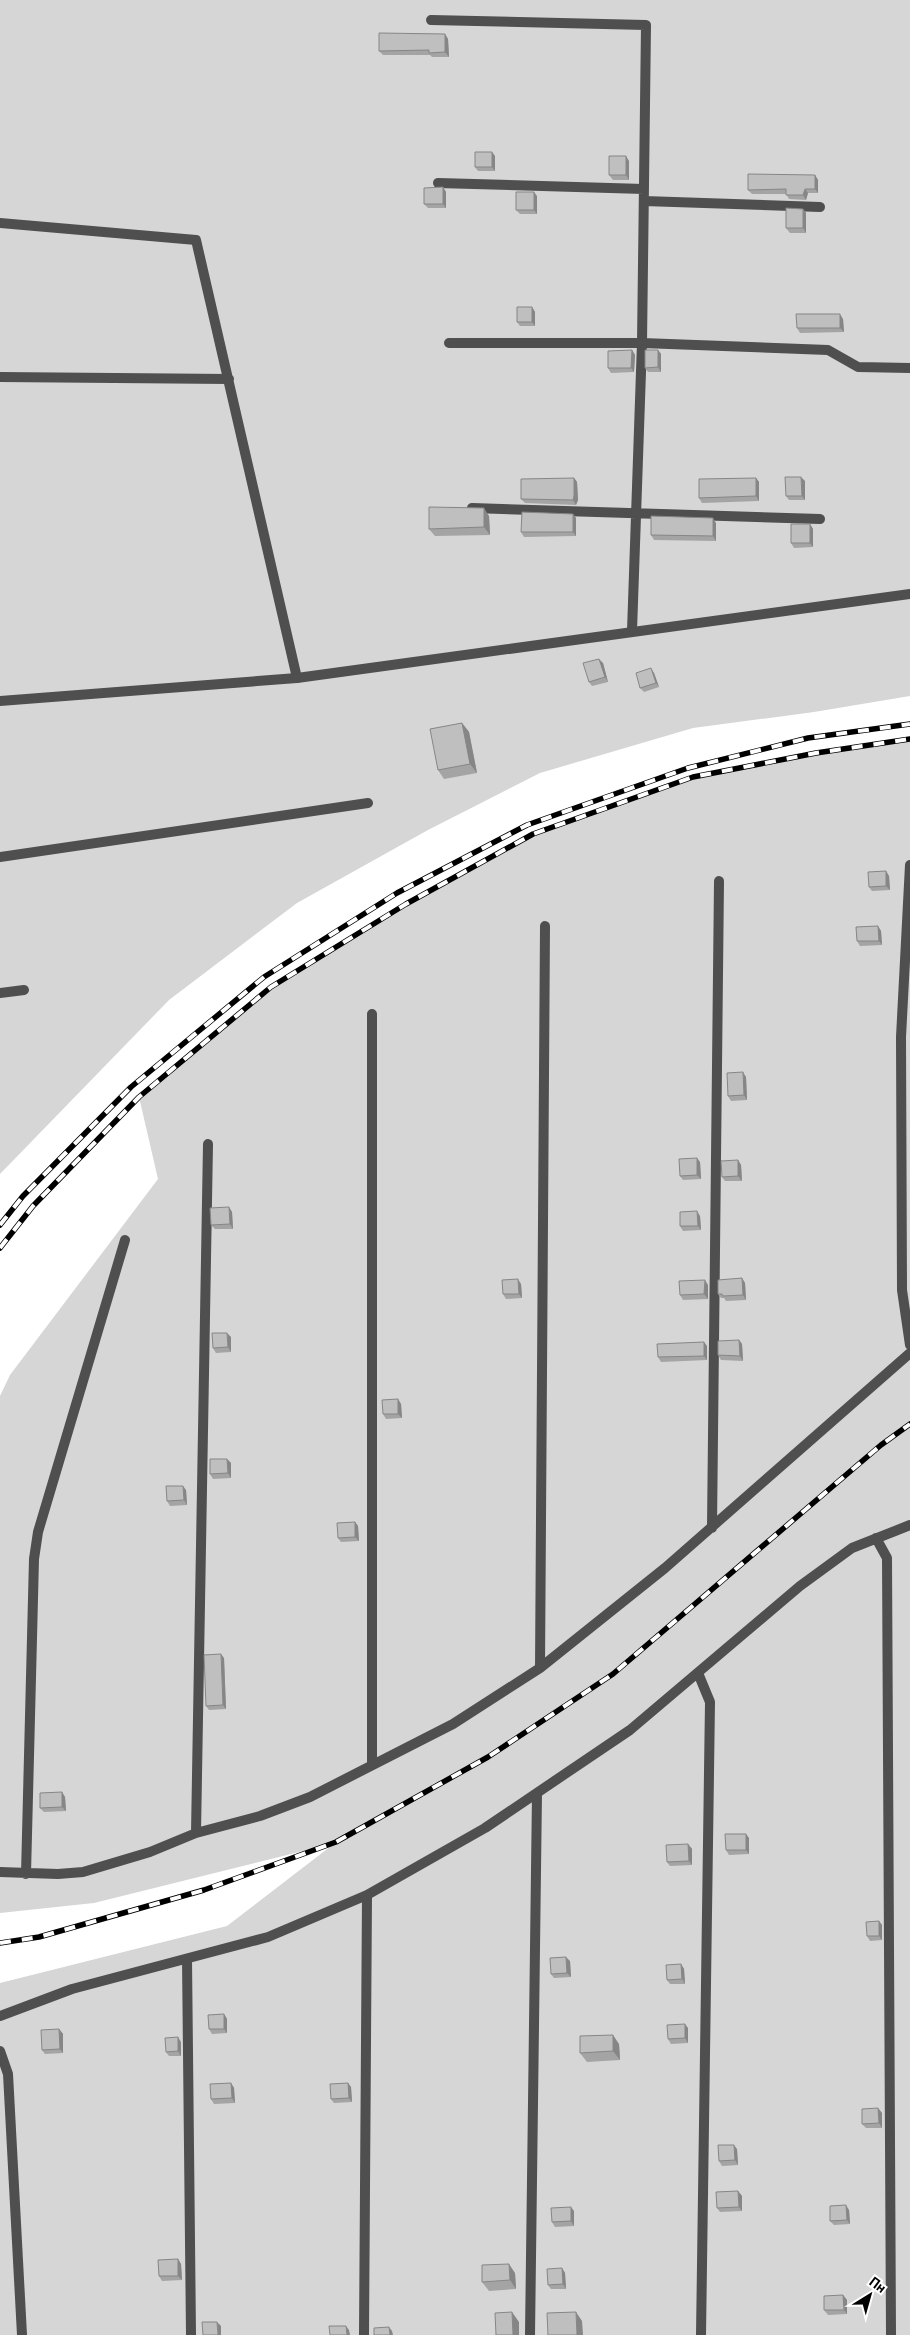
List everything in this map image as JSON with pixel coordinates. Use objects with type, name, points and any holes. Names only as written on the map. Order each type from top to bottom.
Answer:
[{"type":"street","points":[[431,20],[646,25],[642,343],[632,631]]},
{"type":"street","points":[[438,182],[644,189]]},
{"type":"street","points":[[644,201],[820,207]]},
{"type":"street","points":[[0,223],[196,240],[297,678]]},
{"type":"street","points":[[449,343],[642,343],[828,350],[858,367],[910,368]]},
{"type":"street","points":[[0,377],[229,379]]},
{"type":"street","points":[[466,508],[820,519]]},
{"type":"street","points":[[0,701],[297,678],[910,594]]},
{"type":"street","points":[[0,857],[368,803]]},
{"type":"street","points":[[910,865],[901,1037],[902,1290],[910,1345]]},
{"type":"street","points":[[712,1528],[719,881]]},
{"type":"street","points":[[540,1668],[544,926]]},
{"type":"street","points":[[0,993],[24,990]]},
{"type":"street","points":[[372,1014],[372,1764]]},
{"type":"street","points":[[196,1833],[208,1144]]},
{"type":"street","points":[[26,1874],[34,1558],[38,1532],[125,1240]]},
{"type":"street","points":[[0,1872],[26,1874],[83,1872],[150,1852],[196,1833],[277,1810],[310,1796],[453,1724],[540,1668],[712,1528],[910,1354]]},
{"type":"street","points":[[0,2016],[72,1989],[268,1937],[367,1895],[485,1828],[630,1730],[800,1586],[852,1548],[910,1524]]},
{"type":"street","points":[[876,1538],[887,1558],[891,2335]]},
{"type":"street","points":[[698,1673],[710,1702],[701,2335]]},
{"type":"street","points":[[530,2335],[537,1793]]},
{"type":"street","points":[[364,2335],[367,1895]]},
{"type":"street","points":[[187,1960],[191,2335]]},
{"type":"street","points":[[0,2051],[8,2074],[22,2335]]},
{"type":"shaded area","points":[[0,0],[910,0],[910,696],[814,712],[693,728],[540,773],[428,830],[297,903],[169,1000],[0,1174]]},
{"type":"shaded area","points":[[910,739],[910,2335],[0,2335],[0,1983],[227,1926],[335,1843],[94,1903],[0,1913],[0,1396],[10,1375],[158,1179],[139,1097],[271,987],[406,904],[533,834],[693,777],[816,753]]},
{"type":"building","points":[[379,33],[445,34],[445,52],[429,53],[429,50],[379,51]]},
{"type":"building","points":[[475,152],[492,152],[492,167],[475,167]]},
{"type":"building","points":[[609,156],[626,156],[626,175],[609,175]]},
{"type":"building","points":[[748,174],[815,175],[815,189],[805,189],[803,195],[786,195],[786,189],[748,190]]},
{"type":"building","points":[[443,187],[443,204],[424,204],[424,188]]},
{"type":"building","points":[[516,192],[534,192],[534,210],[516,210]]},
{"type":"building","points":[[786,208],[803,209],[803,228],[786,228]]},
{"type":"building","points":[[517,307],[532,307],[532,322],[517,322]]},
{"type":"building","points":[[796,314],[840,314],[840,328],[797,328]]},
{"type":"building","points":[[632,350],[631,368],[608,368],[608,351]]},
{"type":"building","points":[[645,350],[658,350],[658,367],[645,368]]},
{"type":"building","points":[[785,477],[801,477],[802,496],[786,496]]},
{"type":"building","points":[[574,478],[573,500],[521,499],[521,479]]},
{"type":"building","points":[[756,478],[756,496],[699,498],[699,479]]},
{"type":"building","points":[[429,507],[484,508],[484,527],[429,529]]},
{"type":"building","points":[[522,512],[573,514],[573,532],[521,532]]},
{"type":"building","points":[[651,516],[713,518],[713,536],[651,535]]},
{"type":"building","points":[[791,524],[810,524],[810,543],[791,543]]},
{"type":"building","points":[[599,659],[605,677],[589,682],[583,663]]},
{"type":"building","points":[[651,668],[656,683],[640,688],[636,673]]},
{"type":"building","points":[[462,723],[470,764],[438,770],[430,729]]},
{"type":"building","points":[[886,871],[886,886],[869,887],[868,872]]},
{"type":"building","points":[[878,926],[879,941],[857,941],[856,927]]},
{"type":"building","points":[[743,1072],[744,1095],[728,1096],[727,1073]]},
{"type":"building","points":[[697,1158],[697,1175],[680,1176],[679,1159]]},
{"type":"building","points":[[738,1160],[738,1176],[722,1177],[721,1161]]},
{"type":"building","points":[[229,1207],[230,1224],[211,1225],[210,1208]]},
{"type":"building","points":[[697,1211],[698,1226],[680,1226],[680,1212]]},
{"type":"building","points":[[742,1278],[743,1295],[723,1296],[718,1294],[718,1280]]},
{"type":"building","points":[[518,1279],[519,1294],[503,1294],[502,1280]]},
{"type":"building","points":[[705,1280],[704,1294],[680,1295],[679,1281]]},
{"type":"building","points":[[212,1333],[227,1333],[228,1347],[213,1348]]},
{"type":"building","points":[[739,1340],[740,1356],[718,1355],[718,1341]]},
{"type":"building","points":[[704,1342],[704,1356],[658,1357],[657,1344]]},
{"type":"building","points":[[398,1399],[398,1414],[383,1414],[382,1400]]},
{"type":"building","points":[[210,1459],[227,1459],[228,1473],[210,1474]]},
{"type":"building","points":[[166,1486],[183,1486],[184,1500],[167,1501]]},
{"type":"building","points":[[355,1522],[355,1537],[338,1538],[337,1523]]},
{"type":"building","points":[[221,1654],[223,1705],[206,1706],[204,1655]]},
{"type":"building","points":[[62,1792],[62,1807],[40,1808],[40,1793]]},
{"type":"building","points":[[725,1834],[746,1834],[746,1850],[726,1850]]},
{"type":"building","points":[[688,1844],[689,1861],[667,1862],[666,1845]]},
{"type":"building","points":[[879,1921],[879,1936],[867,1936],[866,1922]]},
{"type":"building","points":[[566,1957],[567,1973],[551,1974],[550,1958]]},
{"type":"building","points":[[681,1964],[682,1979],[667,1980],[666,1965]]},
{"type":"building","points":[[224,2014],[224,2029],[209,2029],[208,2015]]},
{"type":"building","points":[[685,2024],[685,2038],[668,2039],[667,2025]]},
{"type":"building","points":[[59,2029],[60,2049],[42,2050],[41,2030]]},
{"type":"building","points":[[613,2035],[613,2051],[580,2053],[580,2036]]},
{"type":"building","points":[[178,2037],[178,2051],[166,2052],[165,2038]]},
{"type":"building","points":[[231,2083],[232,2098],[211,2099],[210,2084]]},
{"type":"building","points":[[348,2083],[349,2098],[331,2099],[330,2084]]},
{"type":"building","points":[[878,2108],[879,2123],[862,2124],[862,2109]]},
{"type":"building","points":[[718,2145],[734,2145],[735,2160],[719,2161]]},
{"type":"building","points":[[738,2191],[739,2207],[717,2208],[716,2192]]},
{"type":"building","points":[[846,2205],[847,2220],[830,2221],[830,2206]]},
{"type":"building","points":[[571,2207],[571,2221],[552,2222],[551,2208]]},
{"type":"building","points":[[178,2259],[178,2276],[159,2276],[158,2260]]},
{"type":"building","points":[[509,2264],[510,2280],[482,2282],[482,2265]]},
{"type":"building","points":[[562,2268],[563,2284],[548,2285],[547,2269]]},
{"type":"building","points":[[843,2295],[844,2310],[824,2310],[824,2296]]},
{"type":"building","points":[[512,2312],[513,2335],[496,2335],[495,2313]]},
{"type":"building","points":[[576,2312],[577,2335],[548,2335],[547,2313]]},
{"type":"building","points":[[202,2322],[217,2322],[218,2335],[203,2335]]},
{"type":"building","points":[[329,2326],[346,2326],[347,2335],[330,2335]]},
{"type":"building","points":[[389,2327],[390,2335],[374,2335],[374,2328]]},
{"type":"railway","points":[[0,1225],[23,1196],[131,1087],[264,977],[397,893],[527,825],[688,768],[808,738],[910,724]]},
{"type":"railway","points":[[0,1248],[33,1206],[139,1097],[271,987],[406,904],[533,834],[693,777],[816,753],[910,739]]},
{"type":"railway","points":[[0,1943],[39,1937],[204,1890],[336,1842],[488,1757],[613,1674],[881,1445],[910,1424]]}]
